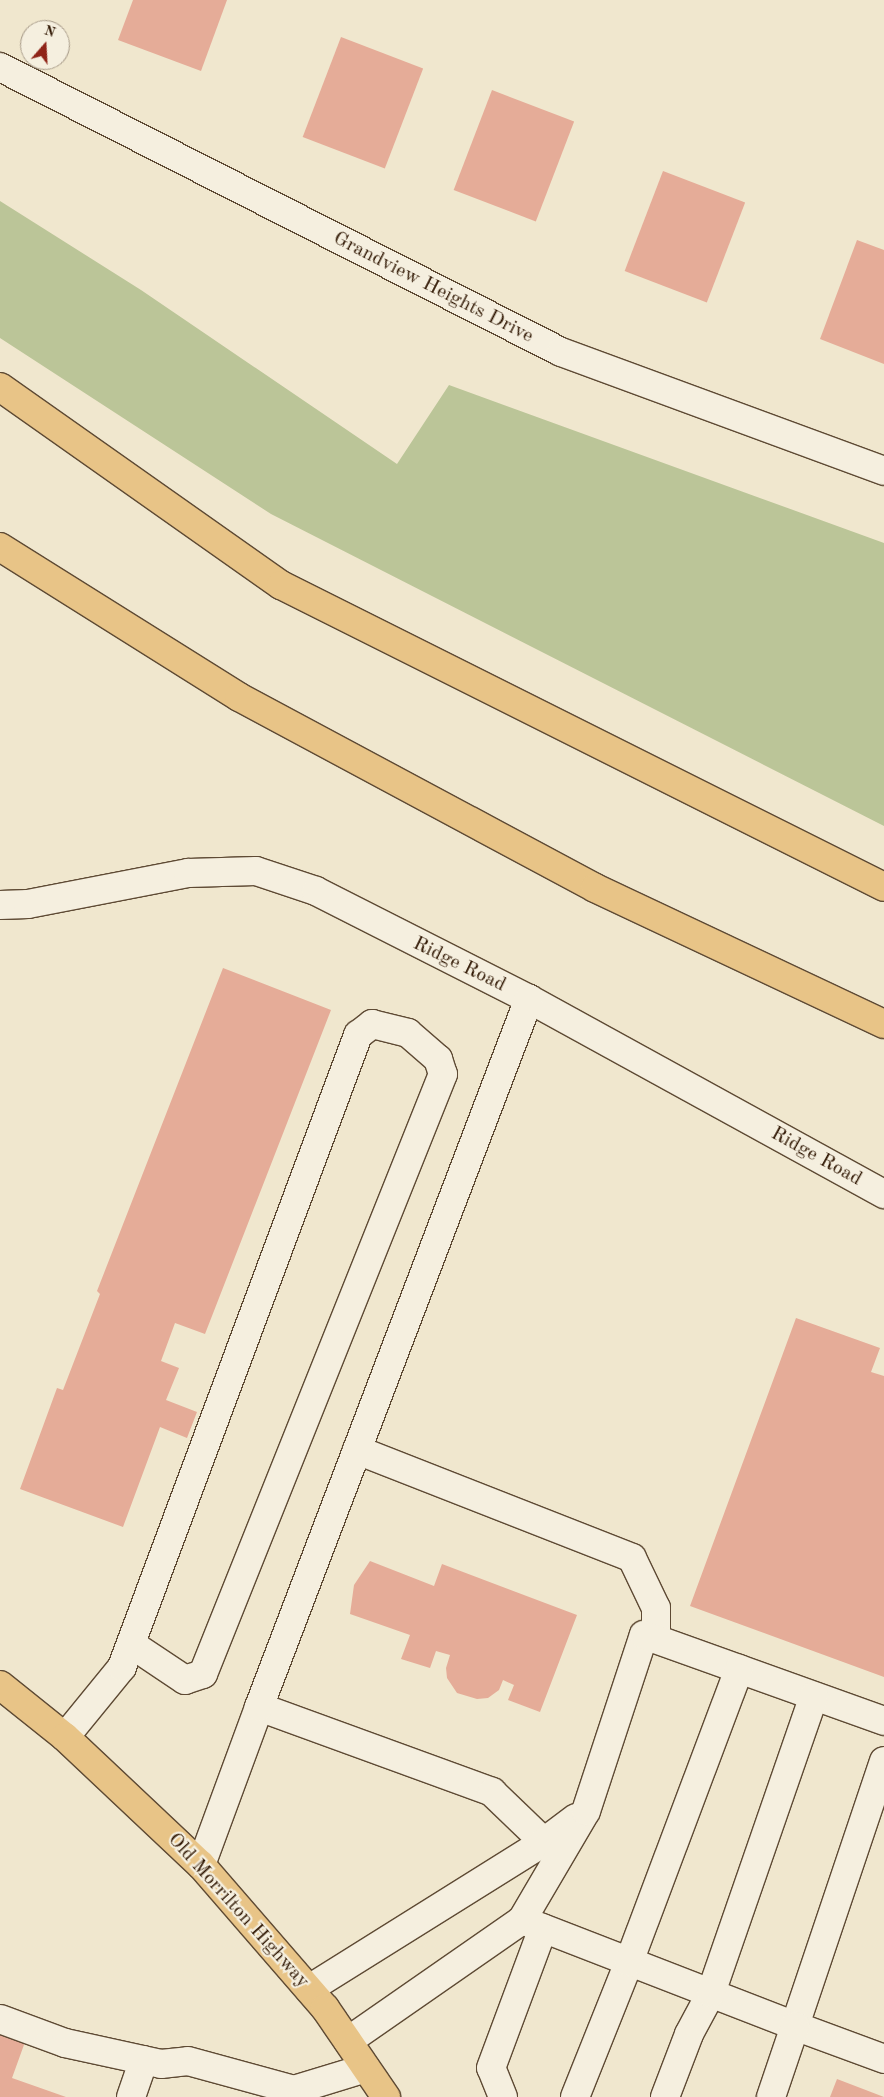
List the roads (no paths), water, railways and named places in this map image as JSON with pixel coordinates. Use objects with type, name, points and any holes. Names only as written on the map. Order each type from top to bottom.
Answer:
[{"type":"main road","points":[[0,387],[281,585],[884,887]]},
{"type":"main road","points":[[0,546],[247,702],[596,888],[884,1024]]},
{"type":"main road","name":"Old Morrilton Highway","points":[[0,1685],[64,1737],[202,1865],[309,1989],[348,2041],[386,2097]]},
{"type":"street","name":"Grandview Heights Drive","points":[[0,67],[561,352],[884,471]]},
{"type":"street","name":"Ridge Road","points":[[0,905],[28,904],[188,873],[256,871],[316,891],[529,1000],[884,1194]]},
{"type":"street","points":[[202,1865],[258,1707],[529,1000]]},
{"type":"street","points":[[64,1737],[122,1667],[130,1644],[358,1035],[372,1024],[408,1033],[438,1059],[443,1074],[203,1674],[185,1680],[130,1644]]},
{"type":"street","points":[[357,1450],[632,1558],[656,1608],[656,1639]]},
{"type":"street","points":[[503,2097],[491,2068],[532,1924],[586,1811],[644,1635],[884,1721]]},
{"type":"street","points":[[575,2097],[629,1962],[739,1669]]},
{"type":"street","points":[[665,2097],[689,2034],[711,1994],[814,1696]]},
{"type":"street","points":[[258,1707],[492,1792],[544,1842]]},
{"type":"street","points":[[771,2097],[884,1761]]},
{"type":"street","points":[[309,1989],[544,1842],[586,1811]]},
{"type":"street","points":[[532,1924],[795,2026],[881,2049]]},
{"type":"street","points":[[348,2041],[532,1924]]},
{"type":"street","points":[[0,2019],[65,2043],[161,2064],[188,2061],[294,2090],[366,2068]]},
{"type":"street","points":[[131,2097],[144,2060]]}]
